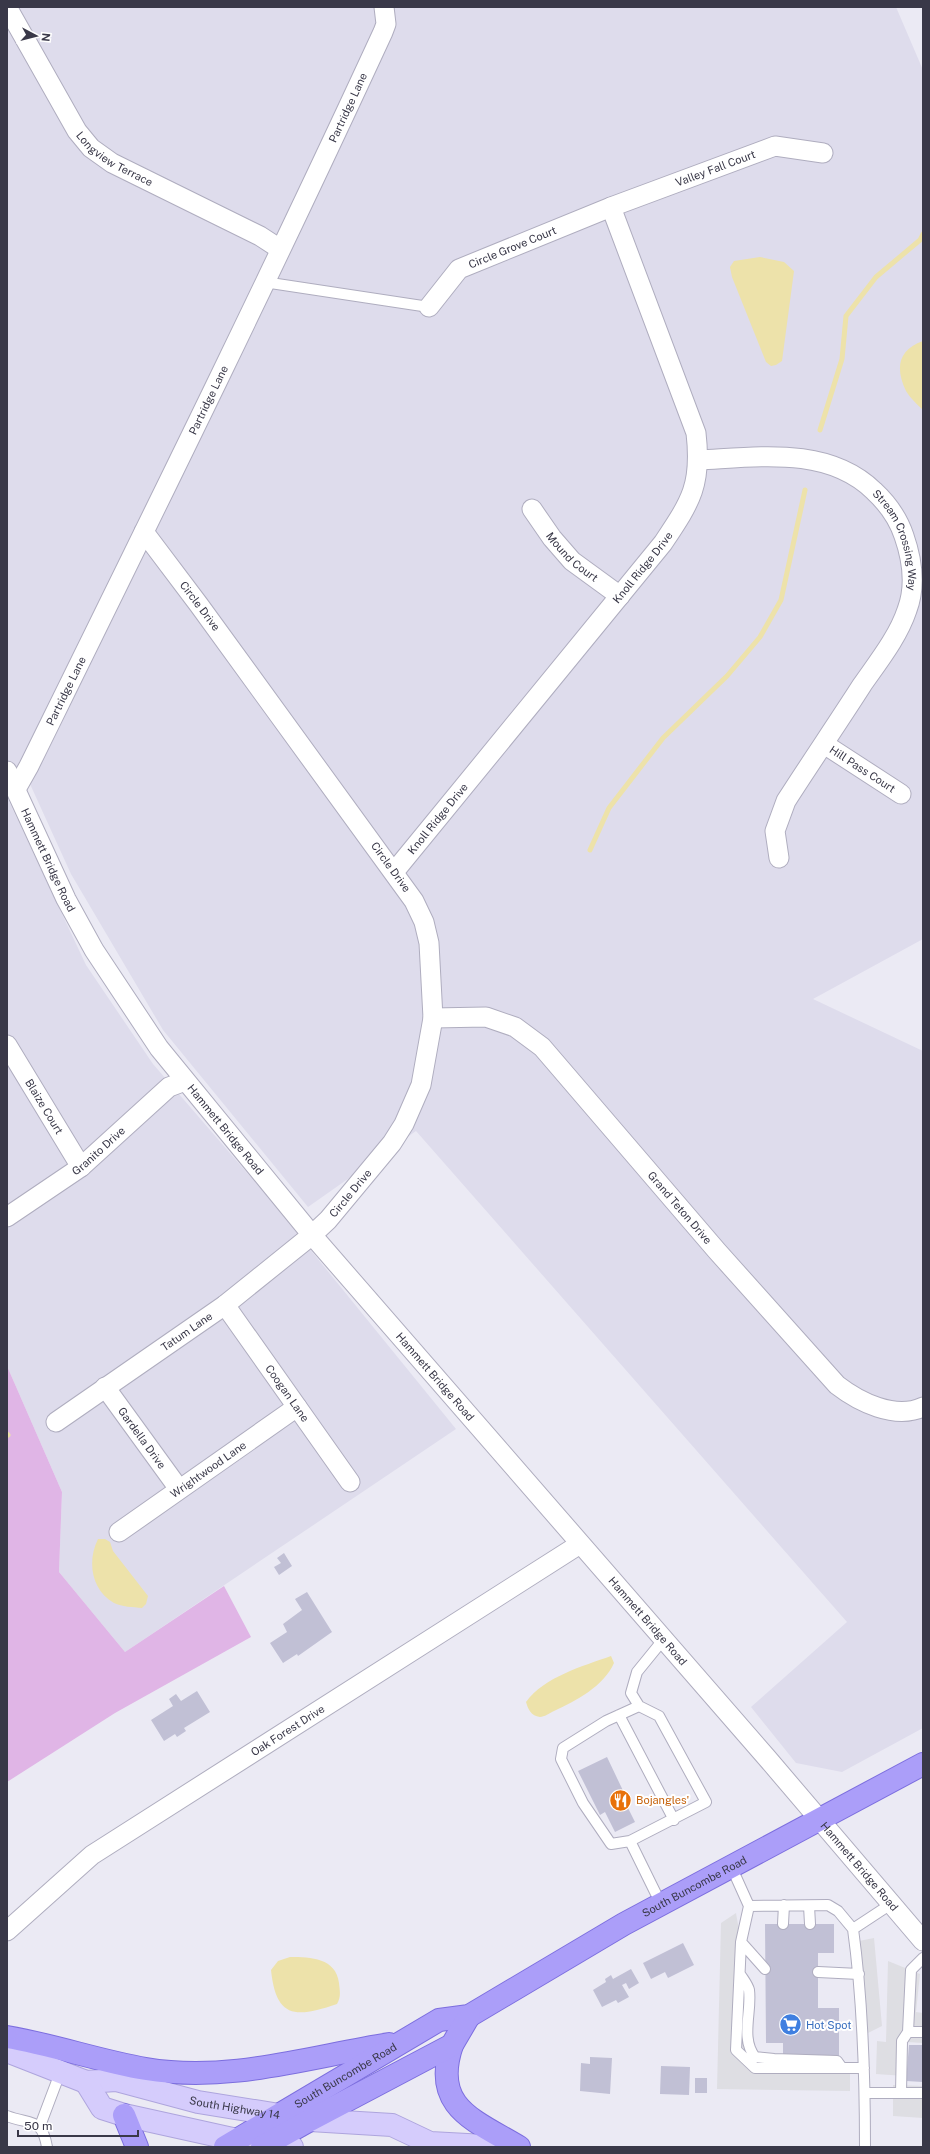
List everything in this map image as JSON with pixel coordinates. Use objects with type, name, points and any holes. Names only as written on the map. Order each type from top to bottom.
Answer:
[{"type":"main road","name":"South Buncombe Road","points":[[231,2144],[438,2020],[469,2016],[624,1924],[923,1764]]},
{"type":"main road","name":"South Buncombe Road","points":[[265,2145],[452,2045],[469,2016]]},
{"type":"main road","points":[[7,2037],[40,2043],[146,2069],[186,2072],[251,2069],[304,2062],[402,2042]]},
{"type":"main road","points":[[452,2045],[446,2064],[446,2073],[448,2085],[456,2102],[470,2118],[519,2147]]},
{"type":"main road","name":"South Highway 14","points":[[7,2051],[60,2074],[86,2082],[116,2080],[198,2102],[310,2120],[392,2125],[424,2145],[504,2147]]},
{"type":"main road","points":[[86,2082],[102,2108],[124,2116],[231,2144],[292,2147]]},
{"type":"main road","points":[[124,2116],[137,2147]]},
{"type":"street","name":"Longview Terrace","points":[[7,7],[70,122],[92,148],[112,163],[260,236],[280,249]]},
{"type":"street","name":"Partridge Lane","points":[[16,789],[29,766],[144,532],[383,32],[386,24],[384,7]]},
{"type":"street","name":"Valley Fall Court","points":[[611,207],[775,146],[823,153]]},
{"type":"street","name":"Circle Grove Court","points":[[428,307],[459,269],[611,207]]},
{"type":"street","name":"Knoll Ridge Drive","points":[[394,872],[663,543],[686,509],[696,483],[699,460],[696,433],[611,207]]},
{"type":"street","name":"Stream Crossing Way","points":[[699,460],[776,456],[807,458],[835,466],[864,481],[888,504],[902,529],[910,555],[912,581],[908,610],[890,644],[786,801],[776,831],[778,858]]},
{"type":"street","name":"Mound Court","points":[[532,509],[552,538],[572,561],[620,596]]},
{"type":"street","name":"Circle Drive","points":[[144,532],[200,605],[394,872],[414,901],[427,932],[431,958],[433,1018],[421,1084],[404,1124],[392,1143],[328,1220],[312,1235]]},
{"type":"street","name":"Hill Pass Court","points":[[824,744],[902,794]]},
{"type":"street","name":"Hammett Bridge Road","points":[[7,771],[66,900],[94,950],[134,1011],[185,1081],[312,1235],[923,1941]]},
{"type":"street","name":"Grand Teton Drive","points":[[433,1018],[486,1018],[504,1022],[529,1036],[562,1067],[717,1251],[837,1385],[860,1400],[879,1408],[900,1411],[923,1407]]},
{"type":"street","name":"Blaize Court","points":[[7,1045],[81,1167]]},
{"type":"street","name":"Granito Drive","points":[[7,1216],[81,1167],[168,1087],[185,1081]]},
{"type":"street","name":"Tatum Lane","points":[[56,1422],[225,1305],[312,1235]]},
{"type":"street","name":"Coogan Lane","points":[[225,1305],[350,1482]]},
{"type":"street","name":"Gardella Drive","points":[[105,1387],[179,1490]]},
{"type":"street","name":"Wrightwood Lane","points":[[120,1532],[297,1407]]},
{"type":"street","name":"Oak Forest Drive","points":[[7,1931],[92,1855],[580,1544]]},
{"type":"lane","points":[[264,282],[428,307]]},
{"type":"lane","points":[[639,1706],[619,1715],[563,1748],[561,1759],[583,1803],[611,1844],[630,1841],[674,1820],[706,1802],[659,1716],[639,1706],[631,1693],[637,1672],[664,1640]]},
{"type":"lane","points":[[619,1715],[674,1820]]},
{"type":"lane","points":[[630,1841],[661,1904]]},
{"type":"lane","points":[[731,1866],[749,1906],[741,1942],[736,2050],[755,2068],[864,2068]]},
{"type":"lane","points":[[749,1906],[809,1906],[828,1904],[838,1911],[853,1929],[859,1974],[865,2093],[865,2147]]},
{"type":"lane","points":[[853,1929],[891,1904]]},
{"type":"lane","points":[[784,1905],[784,1924]]},
{"type":"lane","points":[[809,1906],[810,1924]]},
{"type":"lane","points":[[741,1942],[765,1969]]},
{"type":"lane","points":[[901,2092],[902,2041],[908,2032],[911,1970],[923,1958]]},
{"type":"lane","points":[[818,1972],[859,1974]]},
{"type":"lane","points":[[908,2032],[923,2032]]},
{"type":"lane","points":[[40,2126],[60,2074]]},
{"type":"lane","points":[[865,2093],[923,2093]]},
{"type":"lane","points":[[7,2116],[40,2126],[45,2133],[46,2147]]},
{"type":"shaded area","points":[[7,7],[896,7],[923,70],[923,939],[813,999],[923,1051],[923,1728],[842,1772],[796,1763],[751,1707],[847,1622],[416,1131],[308,1207],[163,1030],[71,874],[30,784],[7,794]]},
{"type":"shaded area","points":[[760,257],[784,262],[794,271],[782,361],[771,366],[766,362],[732,277],[730,267],[734,261]]},
{"type":"shaded area","points":[[923,341],[923,410],[906,391],[900,375],[900,367],[901,361],[908,349]]},
{"type":"shaded area","points":[[7,797],[86,965],[153,1064],[261,1189],[456,1429],[125,1652],[59,1572],[62,1492],[7,1366]]},
{"type":"shaded area","points":[[7,1366],[62,1492],[59,1572],[125,1652],[224,1586],[251,1637],[115,1713],[7,1782]]},
{"type":"shaded area","points":[[98,1539],[105,1539],[110,1542],[113,1551],[148,1596],[146,1604],[142,1608],[128,1607],[114,1603],[100,1591],[93,1574],[92,1565]]},
{"type":"shaded area","points":[[611,1656],[614,1663],[604,1679],[588,1692],[571,1703],[543,1716],[540,1717],[530,1712],[526,1702],[534,1693],[553,1679],[577,1668]]},
{"type":"shaded area","points":[[736,1913],[744,1959],[744,2049],[757,2063],[850,2062],[850,2091],[717,2089],[721,1923]]},
{"type":"shaded area","points":[[874,1938],[882,2026],[866,2034],[859,1941]]},
{"type":"shaded area","points":[[290,1957],[314,1959],[328,1964],[333,1968],[337,1975],[340,1992],[340,1997],[337,2004],[323,2009],[299,2012],[290,2011],[283,2006],[278,1998],[274,1986],[271,1970],[278,1961]]},
{"type":"shaded area","points":[[888,1961],[920,1974],[916,2012],[923,2013],[923,2043],[907,2042],[905,2076],[876,2074],[877,2041],[886,2042]]},
{"type":"shaded area","points":[[893,2085],[923,2086],[923,2118],[893,2116]]},
{"type":"building","points":[[284,1553],[292,1566],[279,1575],[274,1567],[281,1563],[277,1558]]},
{"type":"building","points":[[307,1592],[332,1632],[298,1656],[297,1654],[283,1663],[270,1643],[287,1632],[283,1624],[302,1610],[295,1599]]},
{"type":"building","points":[[197,1691],[210,1712],[184,1728],[186,1731],[177,1737],[175,1734],[164,1741],[151,1720],[173,1706],[169,1699],[176,1694],[181,1701]]},
{"type":"building","points":[[607,1757],[627,1799],[624,1800],[635,1822],[615,1832],[605,1812],[600,1815],[578,1771]]},
{"type":"building","points":[[765,1924],[834,1924],[834,1953],[818,1953],[818,2008],[839,2008],[839,2058],[783,2058],[783,2043],[766,2043]]},
{"type":"building","points":[[683,1943],[694,1965],[668,1978],[665,1972],[651,1979],[643,1963]]},
{"type":"building","points":[[631,1969],[639,1983],[629,1989],[626,1983],[622,1985],[629,1997],[618,2003],[616,2000],[602,2007],[593,1990],[606,1982],[605,1979],[611,1975],[613,1979]]},
{"type":"building","points":[[909,2045],[923,2045],[923,2082],[906,2081]]},
{"type":"building","points":[[590,2057],[612,2058],[610,2094],[580,2091],[581,2063],[590,2064]]},
{"type":"building","points":[[661,2066],[690,2067],[689,2095],[660,2094]]},
{"type":"building","points":[[695,2078],[707,2078],[707,2093],[695,2093]]},
{"type":"waterway","points":[[820,430],[842,359],[846,316],[876,277],[920,240],[923,234]]},
{"type":"waterway","points":[[590,850],[609,808],[663,738],[727,676],[760,637],[781,600],[805,490]]},
{"type":"place","name":"Bojangles'","points":[[621,1800]]},
{"type":"place","name":"Hot Spot","points":[[790,2025]]}]
